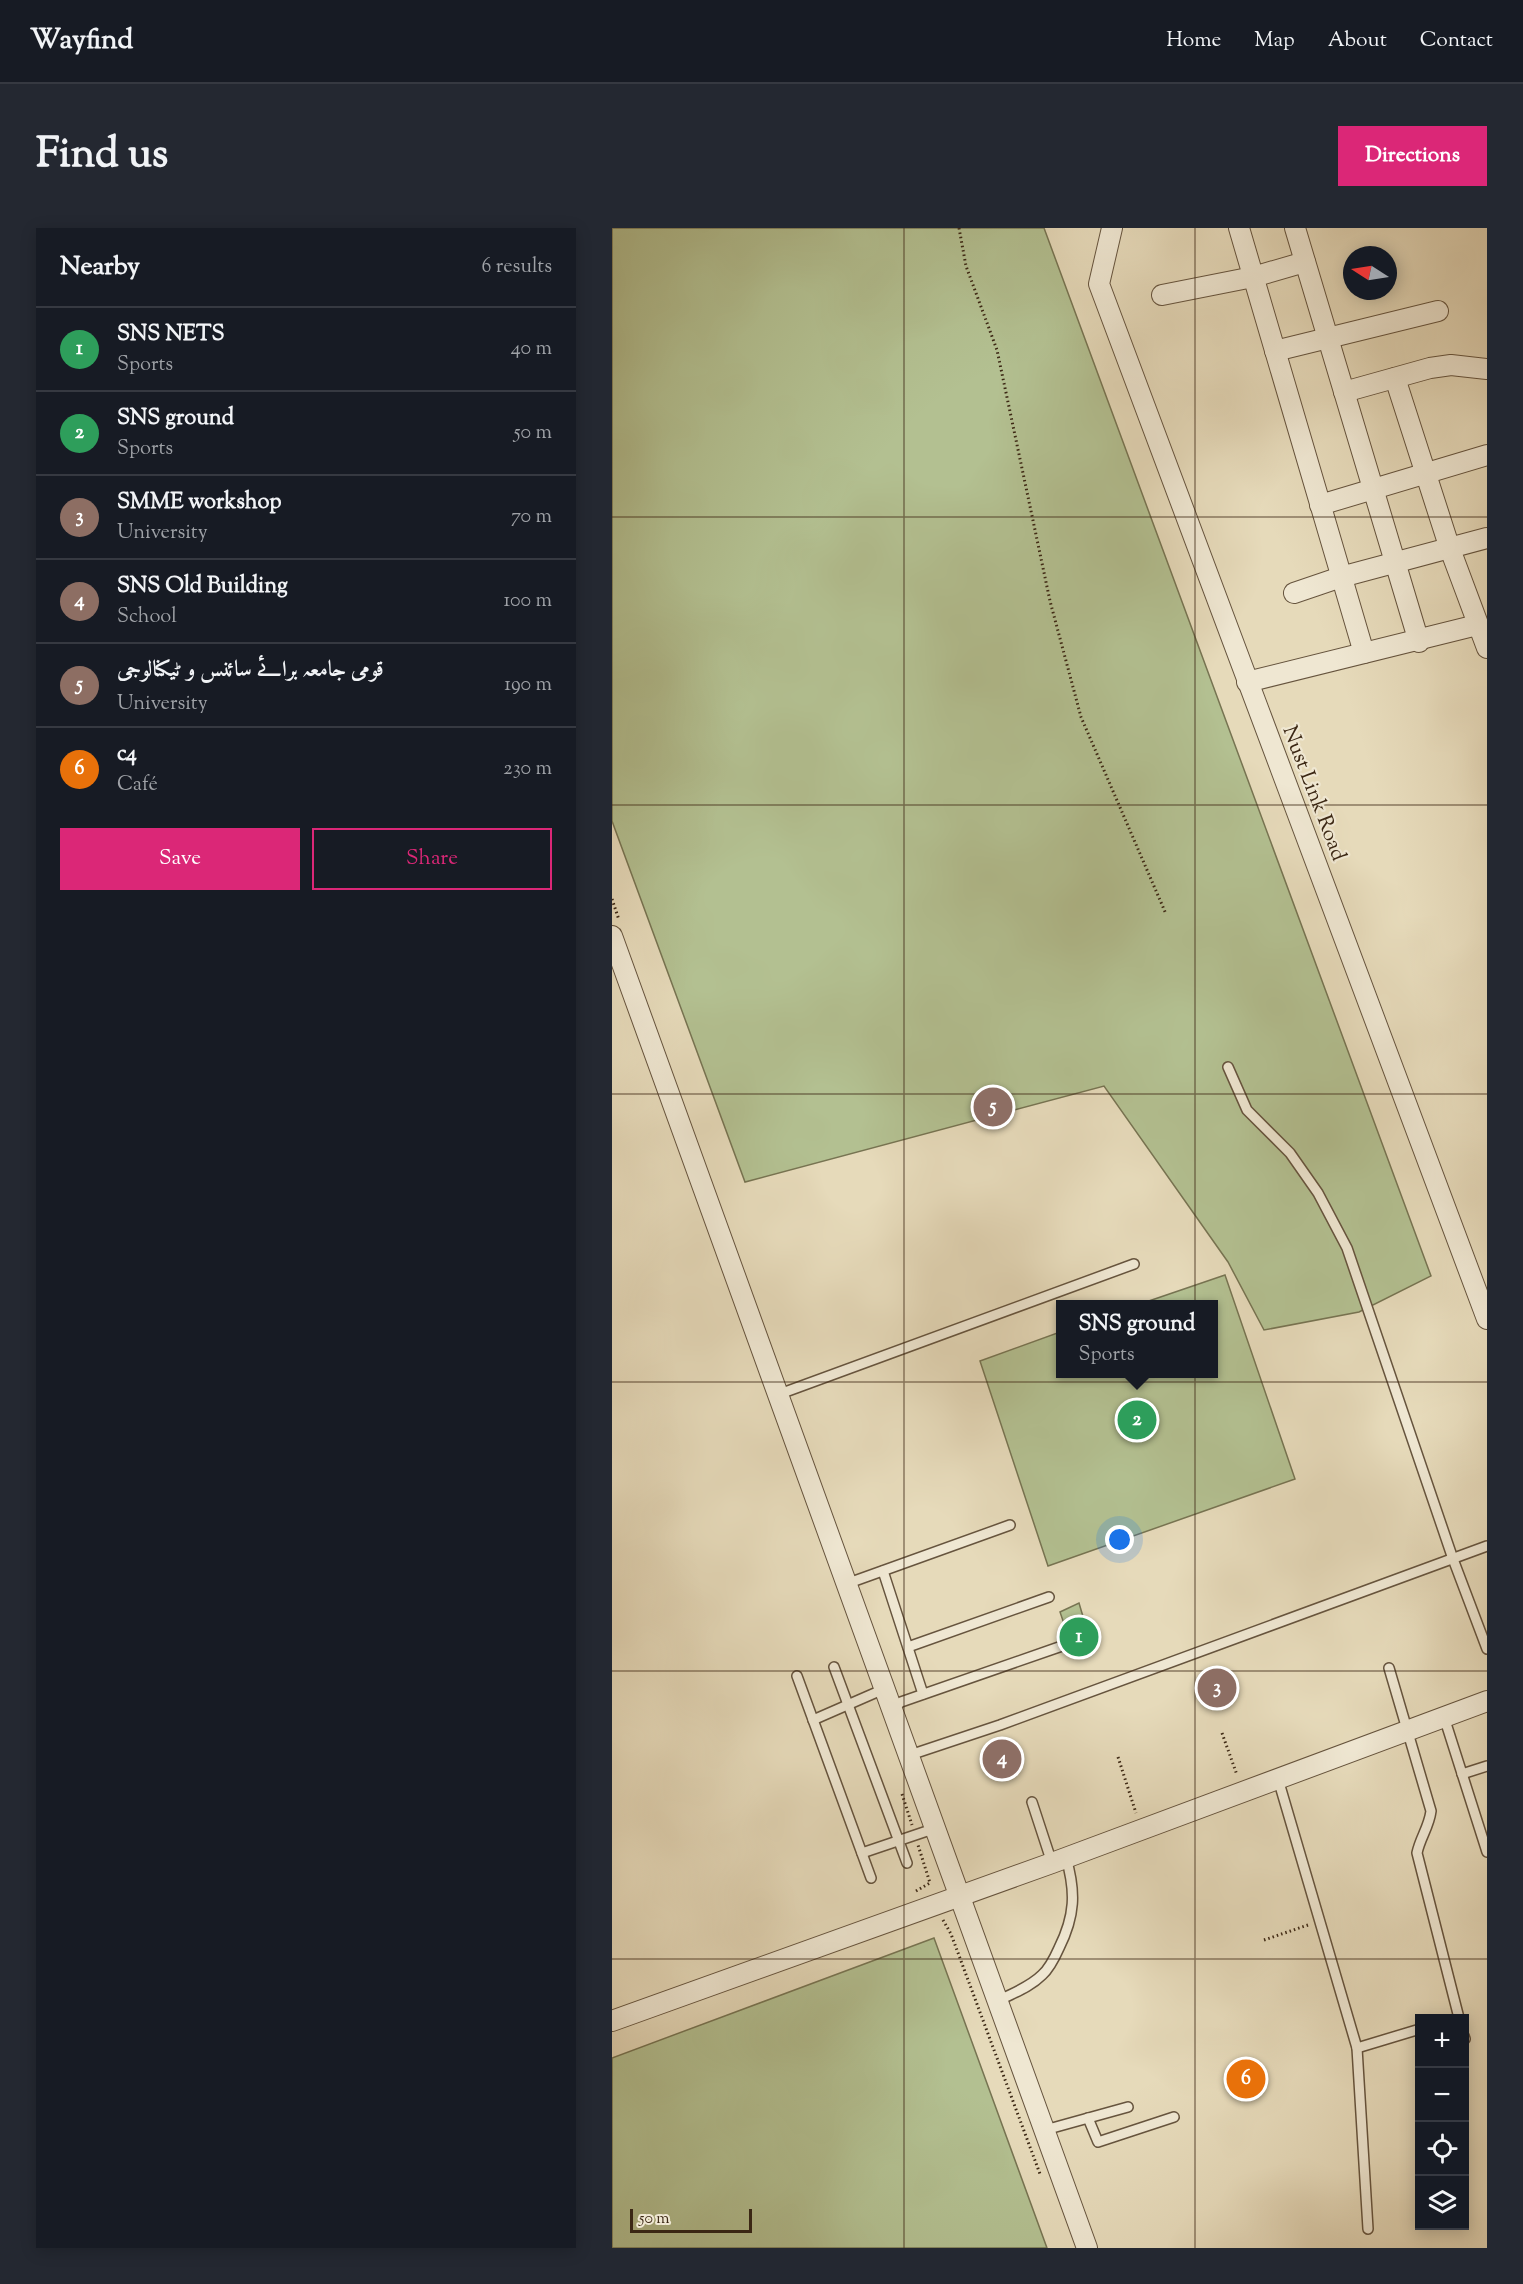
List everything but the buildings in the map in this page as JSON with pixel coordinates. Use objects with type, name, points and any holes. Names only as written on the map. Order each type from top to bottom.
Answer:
[{"type":"street","name":"Nust Link Road","points":[[1112,228],[1099,284],[1487,1319]]},
{"type":"street","points":[[1239,228],[1364,653]]},
{"type":"street","points":[[1295,228],[1419,642]]},
{"type":"street","points":[[1162,295],[1253,277],[1305,262]]},
{"type":"street","points":[[1275,351],[1438,311]]},
{"type":"street","points":[[1344,392],[1430,368],[1451,365],[1487,369]]},
{"type":"street","points":[[1395,378],[1450,549],[1487,648]]},
{"type":"street","points":[[1320,505],[1487,455]]},
{"type":"street","points":[[1294,592],[1487,538]]},
{"type":"street","points":[[1247,682],[1419,642],[1477,625]]},
{"type":"street","points":[[616,929],[777,1395],[910,1755],[1087,2248]]},
{"type":"street","points":[[612,2021],[960,1894],[1059,1861],[1487,1701]]},
{"type":"lane","points":[[1228,1067],[1247,1110],[1290,1153],[1318,1194],[1347,1248],[1453,1559],[1487,1649]]},
{"type":"lane","points":[[777,1395],[1134,1263]]},
{"type":"lane","points":[[846,1584],[1010,1525]]},
{"type":"lane","points":[[910,1755],[1022,1717],[1487,1546]]},
{"type":"lane","points":[[883,1571],[923,1694]]},
{"type":"lane","points":[[908,1647],[1049,1597]]},
{"type":"lane","points":[[892,1709],[901,1702],[1062,1647]]},
{"type":"lane","points":[[834,1667],[907,1863]]},
{"type":"lane","points":[[1389,1668],[1431,1811],[1430,1822],[1419,1841],[1417,1853],[1456,2014]]},
{"type":"lane","points":[[797,1676],[871,1878]]},
{"type":"lane","points":[[813,1719],[884,1689]]},
{"type":"lane","points":[[1444,1717],[1487,1852]]},
{"type":"lane","points":[[1462,1774],[1487,1766]]},
{"type":"lane","points":[[1278,1779],[1357,2049],[1368,2229]]},
{"type":"lane","points":[[998,2001],[1028,1986],[1044,1974],[1067,1933],[1073,1915],[1074,1894],[1032,1802]]},
{"type":"lane","points":[[862,1853],[936,1828]]},
{"type":"lane","points":[[1357,2049],[1415,2030]]},
{"type":"lane","points":[[1045,2130],[1128,2107]]},
{"type":"lane","points":[[1088,2118],[1098,2142],[1174,2117]]},
{"type":"path","points":[[959,228],[966,266],[997,350],[1050,601],[1081,717],[1167,914]]},
{"type":"path","points":[[612,899],[616,929]]},
{"type":"path","points":[[1222,1733],[1239,1780]]},
{"type":"path","points":[[1118,1757],[1137,1817]]},
{"type":"path","points":[[901,1790],[930,1883],[915,1892]]},
{"type":"path","points":[[940,1918],[947,1924],[1042,2181]]},
{"type":"path","points":[[1264,1940],[1320,1921]]},
{"type":"green space","points":[[612,228],[1044,228],[1431,1276],[1359,1312],[1264,1330],[1228,1262],[1104,1086],[745,1182],[612,821]]},
{"type":"green space","points":[[1225,1275],[1295,1479],[1048,1566],[980,1361],[1056,1333],[1056,1378],[1218,1378],[1218,1300],[1152,1300]]},
{"type":"green space","points":[[1079,1603],[1092,1647],[1074,1653],[1060,1612]]},
{"type":"green space","points":[[934,1938],[1047,2248],[612,2248],[612,2058]]},
{"type":"place","name":"قومی جامعہ برائے سائنس و ٹیکنالوجی","points":[[993,1107]]},
{"type":"place","name":"SNS ground","points":[[1137,1420]]},
{"type":"place","name":"SNS NETS","points":[[1079,1637]]},
{"type":"place","name":"SMME workshop","points":[[1217,1688]]},
{"type":"place","name":"SNS Old Building","points":[[1002,1759]]},
{"type":"place","name":"c4","points":[[1246,2079]]}]
